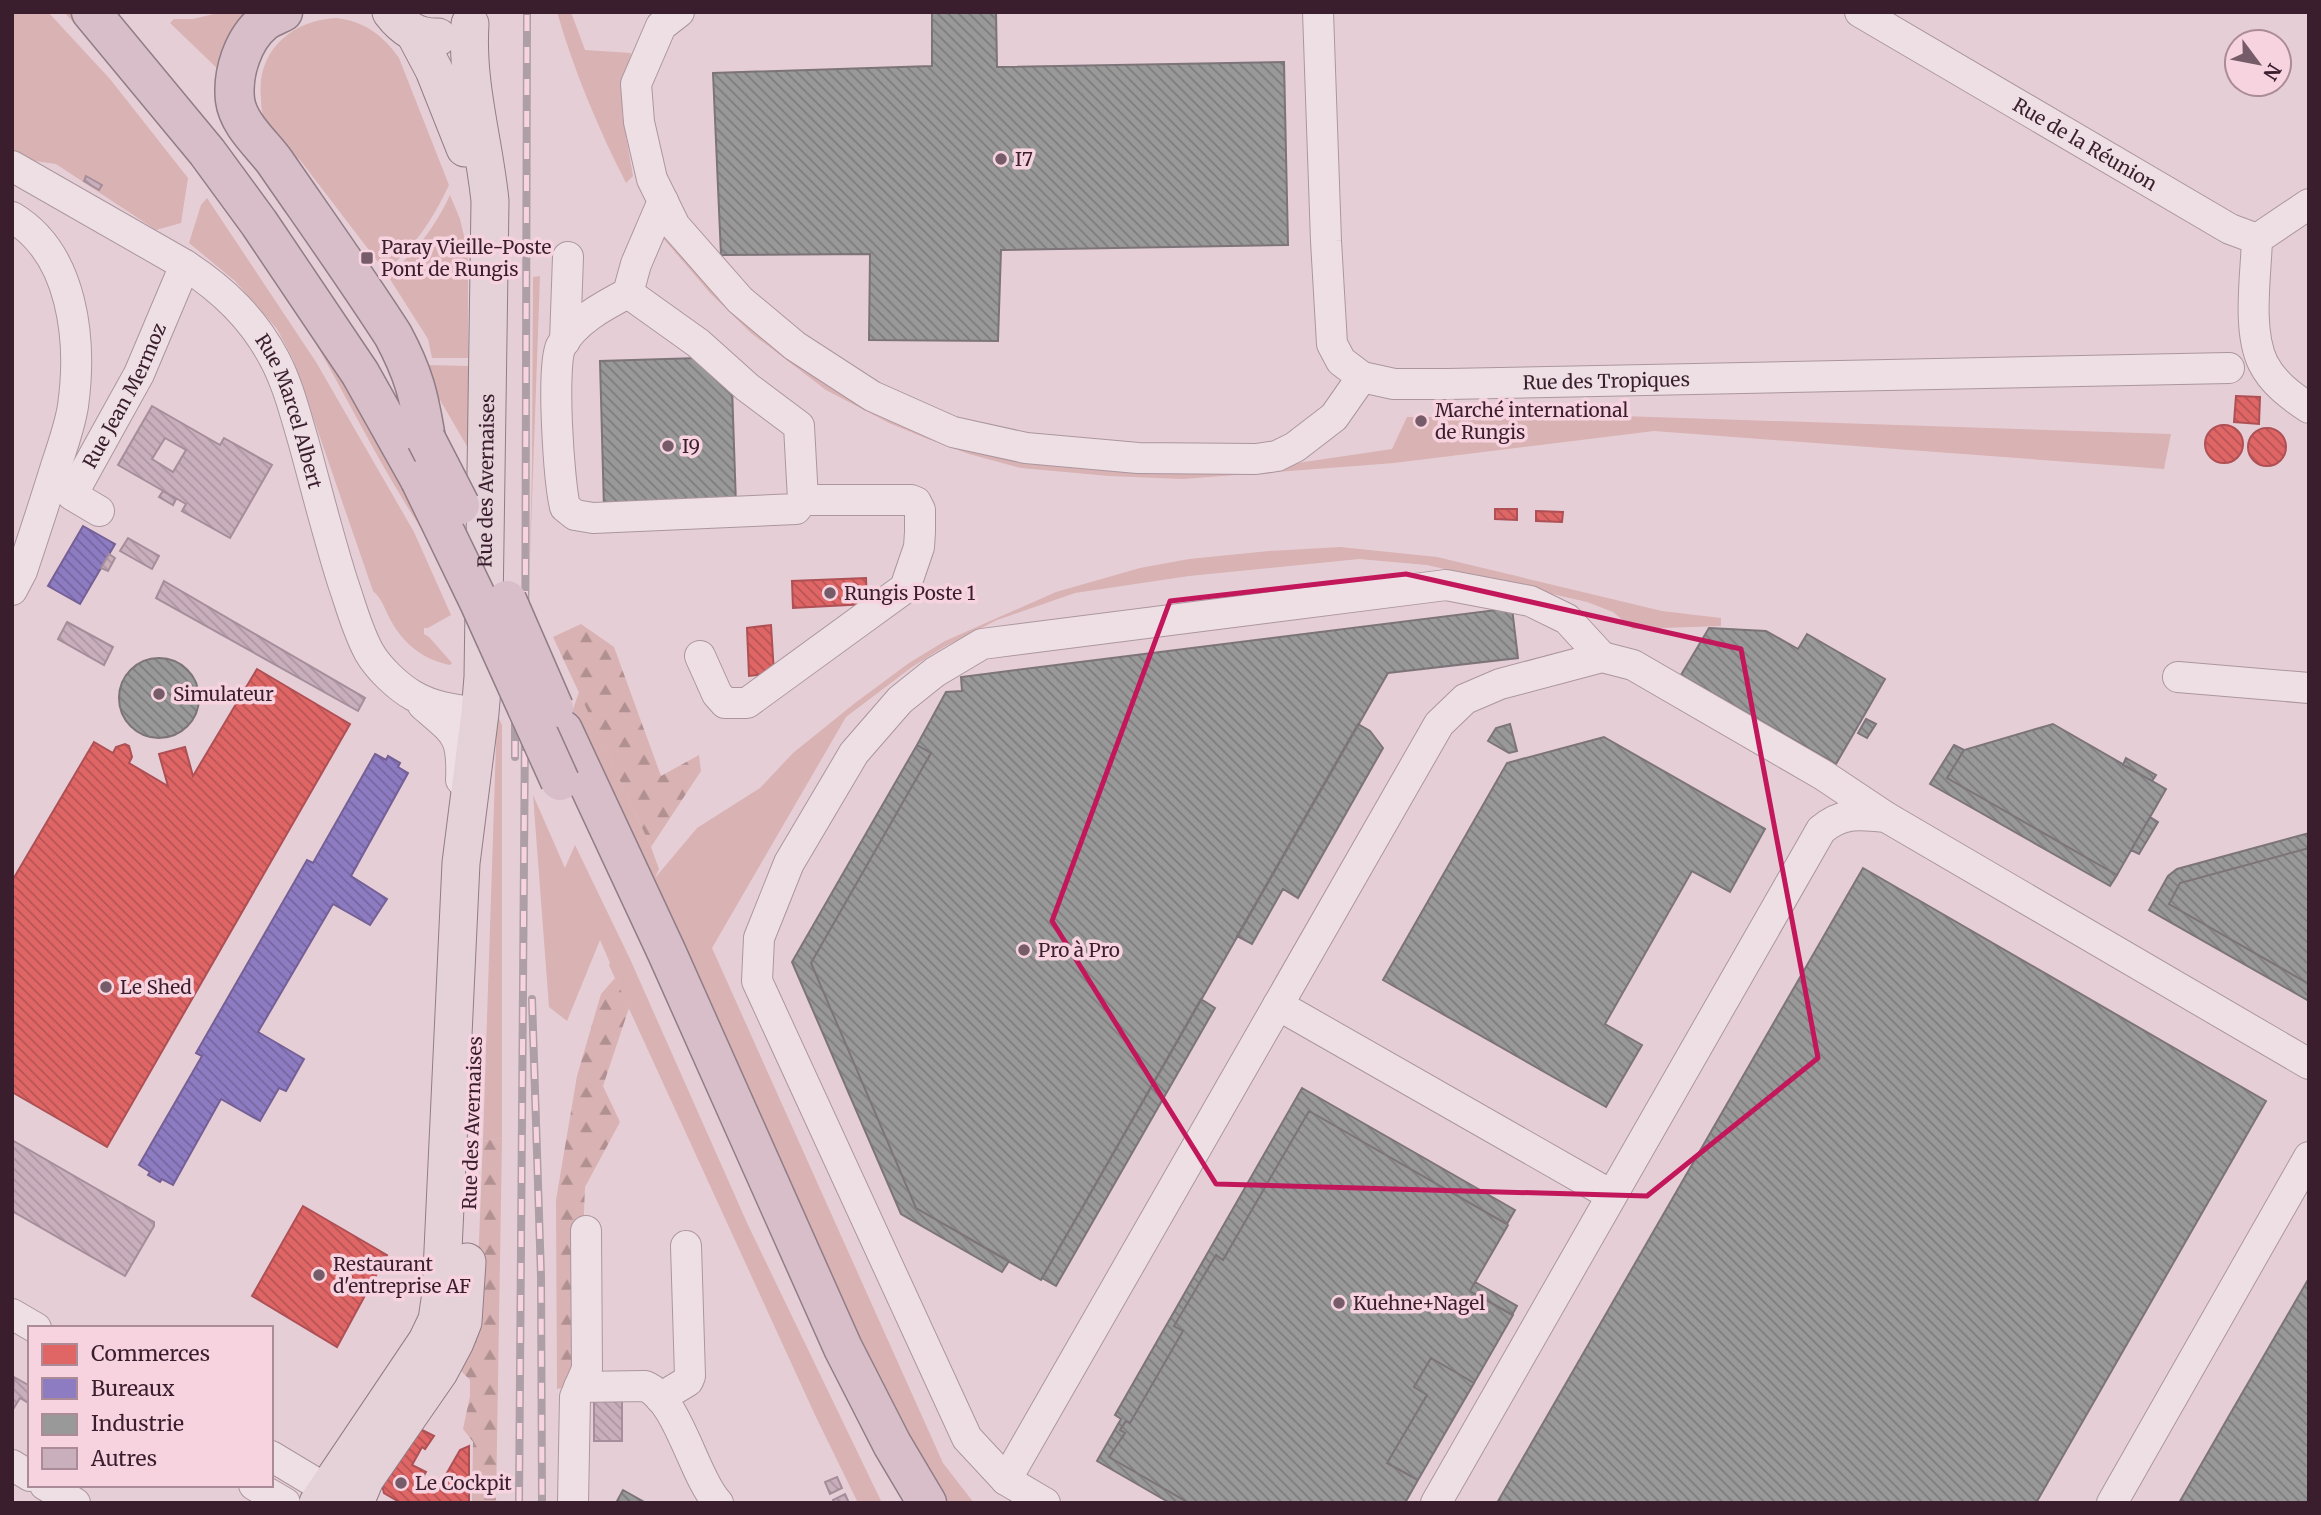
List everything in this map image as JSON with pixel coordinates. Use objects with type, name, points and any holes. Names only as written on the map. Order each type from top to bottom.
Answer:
[{"type":"highway","points":[[90,12],[207,152],[259,223],[360,373],[420,480],[561,781],[680,1012],[843,1348],[892,1444],[927,1503]]},
{"type":"highway","points":[[122,12],[214,121],[265,187],[378,355],[426,439],[527,644],[842,1396],[900,1503]]},
{"type":"highway","points":[[283,12],[265,21],[241,55],[236,72],[235,101],[241,119],[271,157],[393,335],[410,366],[418,392],[426,439]]},
{"type":"main road","points":[[403,23],[429,37],[444,37],[458,32],[474,18]]},
{"type":"main road","name":"Rue des Avernaises","points":[[336,1499],[365,1479],[439,1372],[463,1322],[466,1301],[485,817],[480,713],[491,201],[468,62],[474,18]]},
{"type":"main road","name":"Rue des Avernaises","points":[[403,23],[447,100],[473,170],[488,246]]},
{"type":"main road","name":"Rue des Avernaises","points":[[336,1499],[427,1342],[437,1320],[444,1254],[461,861],[480,713]]},
{"type":"street","points":[[679,12],[661,26],[636,83],[639,122],[652,178],[669,213],[740,300],[795,346],[872,396],[953,432],[1026,449],[1138,458],[1256,459],[1277,456],[1295,447],[1334,417],[1363,377],[1342,361],[1332,344],[1318,12]]},
{"type":"street","name":"Rue de la Réunion","points":[[1860,12],[2230,229],[2257,239]]},
{"type":"street","name":"Rue Marcel Albert","points":[[12,166],[185,265],[211,282],[242,310],[261,335],[276,362],[294,410],[355,621],[370,654],[390,677],[412,696],[435,706],[480,713]]},
{"type":"street","points":[[2309,204],[2257,239],[2255,334],[2263,363],[2285,392],[2309,408]]},
{"type":"street","points":[[628,293],[698,343],[747,387],[799,426],[803,500],[796,509],[593,517],[575,515],[565,507],[558,462],[557,372],[560,348],[581,323],[628,293],[639,256],[669,213]]},
{"type":"street","points":[[12,217],[24,224],[46,245],[67,291],[77,352],[73,407],[59,495],[12,590]]},
{"type":"street","points":[[565,341],[568,257]]},
{"type":"street","name":"Rue Jean Mermoz","points":[[59,495],[139,374],[185,265]]},
{"type":"street","name":"Rue des Tropiques","points":[[1363,377],[1394,384],[2221,379],[2255,334]]},
{"type":"street","points":[[59,495],[99,511]]},
{"type":"street","points":[[700,656],[717,694],[725,703],[747,703],[905,588],[919,541],[920,510],[916,502],[803,500]]},
{"type":"street","points":[[1045,1503],[1006,1480],[967,1438],[757,981],[759,938],[789,863],[854,753],[900,700],[935,672],[982,644],[1446,585],[1530,601],[1567,619],[1602,657]]},
{"type":"street","points":[[1006,1480],[1439,724],[1465,699],[1500,684],[1602,657],[1633,665],[1823,775],[1886,817],[2309,1063]]},
{"type":"street","points":[[2178,677],[2309,688]]},
{"type":"street","points":[[412,696],[443,720],[458,739],[462,764],[461,861]]},
{"type":"street","points":[[1823,775],[1825,827]]},
{"type":"street","points":[[1436,1503],[1821,830],[1837,818],[1854,813],[1886,817]]},
{"type":"street","points":[[1278,1006],[1611,1195]]},
{"type":"street","points":[[2112,1503],[2309,1157]]},
{"type":"street","points":[[573,1503],[575,1397],[586,1386],[587,1369],[586,1231]]},
{"type":"street","points":[[660,1398],[688,1381],[690,1376],[686,1246]]},
{"type":"street","points":[[586,1386],[645,1386],[653,1389],[675,1421],[704,1482],[718,1503]]},
{"type":"street","points":[[273,1457],[336,1499]]},
{"type":"street","points":[[12,1465],[28,1475]]},
{"type":"street","points":[[48,1487],[75,1503]]},
{"type":"street","points":[[257,1487],[285,1503]]},
{"type":"highlighted area","points":[[1406,574],[1741,649],[1818,1058],[1647,1196],[1216,1184],[1052,921],[1170,601]]},
{"type":"green space","points":[[12,12],[48,12],[110,79],[188,178],[181,223],[156,230],[56,164],[21,159],[12,154]]},
{"type":"green space","points":[[64,12],[76,12],[305,309],[459,581],[395,486],[285,293],[164,129]]},
{"type":"green space","points":[[222,12],[254,12],[222,73],[170,23],[174,19],[193,19]]},
{"type":"green space","points":[[557,12],[571,12],[585,50],[631,53],[622,113],[633,176],[626,183],[587,99]]},
{"type":"green space","points":[[336,18],[355,22],[372,30],[399,58],[449,185],[422,232],[385,271],[300,160],[275,137],[263,115],[261,81],[264,66],[280,41],[305,25]]},
{"type":"green space","points":[[450,195],[460,219],[468,253],[468,358],[432,358],[428,339],[388,276],[424,239]]},
{"type":"green space","points":[[207,198],[316,362],[414,532],[451,615],[424,628],[424,634],[452,663],[450,665],[440,663],[415,650],[395,628],[373,591],[293,359],[277,329],[235,281],[189,243],[201,205]]},
{"type":"green space","points":[[667,229],[714,286],[960,445],[1284,465],[1392,449],[1407,417],[1511,417],[1519,404],[1622,416],[2171,434],[2164,469],[1654,431],[1394,463],[1183,479],[1021,468],[969,454],[928,439],[889,423],[826,390],[751,333],[711,294],[662,237]]},
{"type":"green space","points":[[540,276],[529,585],[533,277]]},
{"type":"green space","points":[[427,365],[468,366],[468,448],[440,400],[432,395]]},
{"type":"green space","points":[[1340,547],[1437,557],[1662,611],[1721,618],[1721,626],[1633,629],[1613,612],[1587,602],[1427,565],[1359,559],[1189,576],[1075,593],[997,620],[944,647],[912,667],[846,717],[712,948],[943,1463],[974,1503],[949,1503],[856,1346],[570,718],[579,692],[651,847],[659,869],[655,878],[697,828],[760,788],[793,753],[855,703],[909,663],[945,641],[1056,592],[1140,568],[1189,559]]},
{"type":"green space","points":[[581,624],[614,647],[661,776],[699,755],[701,771],[651,847],[553,637]]},
{"type":"green space","points":[[497,714],[502,725],[502,1138],[483,1141]]},
{"type":"green space","points":[[533,795],[565,868],[575,845],[630,959],[748,1225],[882,1503],[858,1503],[815,1415],[609,965],[600,940],[567,1021],[549,1007]]},
{"type":"green space","points":[[615,978],[629,1008],[603,1086],[620,1122],[585,1187],[577,1385],[557,1389],[556,1200],[577,1076],[601,994]]},
{"type":"green space","points":[[502,1138],[496,1503],[472,1503],[473,1442],[463,1429],[470,1396],[470,1380],[460,1370],[476,1316],[483,1141]]},
{"type":"building: Commerces","points":[[2236,396],[2260,397],[2259,424],[2234,422]]},
{"type":"building: Commerces","points":[[2224,425],[2237,431],[2243,444],[2237,457],[2224,463],[2211,457],[2205,444],[2211,431]]},
{"type":"building: Commerces","points":[[2267,428],[2280,434],[2286,447],[2280,460],[2267,466],[2254,460],[2248,447],[2254,434]]},
{"type":"building: Commerces","points":[[1495,509],[1517,509],[1517,520],[1495,519]]},
{"type":"building: Commerces","points":[[1536,511],[1563,512],[1562,522],[1536,521]]},
{"type":"building: Commerces","name":"Rungis Poste 1","points":[[866,578],[867,604],[793,608],[792,581]]},
{"type":"building: Commerces","points":[[771,625],[774,673],[749,676],[747,628]]},
{"type":"building: Commerces","name":"Le Shed","points":[[257,669],[350,724],[107,1147],[12,1092],[12,881],[94,742],[113,753],[116,747],[125,744],[129,746],[132,757],[129,763],[168,786],[159,754],[185,747],[193,776]]},
{"type":"building: Commerces","points":[[303,1206],[387,1255],[337,1347],[252,1296]]},
{"type":"building: Commerces","points":[[420,1429],[434,1436],[425,1449],[422,1447],[412,1465],[426,1472],[420,1482],[436,1492],[460,1450],[469,1446],[469,1503],[401,1503],[384,1493],[382,1485]]},
{"type":"building: Bureaux","points":[[83,526],[115,544],[80,604],[48,586]]},
{"type":"building: Bureaux","points":[[375,754],[386,760],[388,756],[400,763],[398,767],[408,773],[351,876],[387,899],[370,925],[333,904],[258,1032],[304,1059],[286,1091],[279,1088],[260,1121],[221,1099],[173,1185],[162,1179],[160,1182],[148,1175],[150,1172],[139,1165],[202,1056],[196,1053],[307,860],[313,863]]},
{"type":"building: Industrie","name":"I7","points":[[932,12],[996,12],[997,67],[1284,62],[1288,245],[1001,250],[998,341],[869,340],[870,254],[721,255],[713,73],[932,66]]},
{"type":"building: Industrie","name":"I9","points":[[699,358],[732,387],[736,505],[604,509],[600,361]]},
{"type":"building: Industrie","name":"Pro à Pro","points":[[1512,608],[1518,658],[1388,673],[1041,1280],[916,1208],[811,963],[931,753],[917,745],[946,692],[962,691],[961,677]]},
{"type":"building: Industrie","points":[[1709,628],[1766,631],[1798,649],[1807,634],[1885,679],[1836,764],[1681,675]]},
{"type":"building: Industrie","name":"Simulateur","points":[[159,658],[174,661],[187,670],[196,683],[199,698],[196,713],[187,726],[174,735],[159,738],[144,735],[131,726],[122,713],[119,698],[122,683],[131,670],[144,661]]},
{"type":"building: Industrie","points":[[1866,719],[1876,724],[1867,738],[1858,733]]},
{"type":"building: Industrie","points":[[1358,724],[1370,731],[1383,748],[1298,898],[1283,889],[1252,944],[1237,936]]},
{"type":"building: Industrie","points":[[1510,724],[1517,751],[1509,753],[1488,741],[1496,728]]},
{"type":"building: Industrie","points":[[2053,724],[2166,789],[2117,875],[1947,778],[1964,750]]},
{"type":"building: Industrie","points":[[1604,737],[1765,829],[1730,892],[1692,871],[1605,1024],[1642,1045],[1606,1107],[1383,980],[1507,763]]},
{"type":"building: Industrie","points":[[917,745],[931,753],[811,963],[916,1208],[1009,1261],[1002,1272],[901,1214],[792,962]]},
{"type":"building: Industrie","points":[[1954,745],[1964,750],[1947,778],[2117,875],[2110,886],[1930,784]]},
{"type":"building: Industrie","points":[[2126,758],[2156,775],[2152,781],[2123,765]]},
{"type":"building: Industrie","points":[[2150,817],[2158,822],[2139,854],[2131,850]]},
{"type":"building: Industrie","points":[[2309,833],[2309,848],[2180,883],[2169,904],[2309,984],[2309,1001],[2149,910],[2168,876],[2177,869]]},
{"type":"building: Industrie","points":[[2309,848],[2309,984],[2169,904],[2180,883]]},
{"type":"building: Industrie","points":[[1863,868],[2266,1101],[2036,1503],[1497,1503]]},
{"type":"building: Industrie","points":[[1201,999],[1215,1008],[1056,1286],[1042,1278]]},
{"type":"building: Industrie","points":[[1302,1088],[1515,1210],[1507,1224],[1309,1111],[1223,1260],[1216,1255],[1174,1326],[1183,1331],[1130,1423],[1126,1421],[1120,1430],[1125,1433],[1109,1457],[1189,1503],[1170,1503],[1097,1461],[1121,1419],[1115,1415]]},
{"type":"building: Industrie","name":"Kuehne+Nagel","points":[[1309,1111],[1508,1225],[1470,1291],[1513,1315],[1474,1383],[1431,1358],[1414,1387],[1427,1395],[1387,1463],[1418,1480],[1405,1503],[1189,1503],[1109,1457],[1125,1433],[1120,1430],[1126,1421],[1130,1423],[1183,1331],[1174,1326],[1216,1255],[1223,1260]]},
{"type":"building: Industrie","points":[[2309,1278],[2309,1503],[2179,1503],[2233,1409]]},
{"type":"building: Industrie","points":[[1475,1282],[1517,1306],[1512,1315],[1470,1291]]},
{"type":"building: Industrie","points":[[1431,1358],[1474,1383],[1418,1480],[1387,1463],[1427,1395],[1414,1387]]},
{"type":"building: Industrie","points":[[623,1490],[646,1503],[616,1503]]},
{"type":"building: Autres","points":[[86,176],[102,185],[99,190],[84,181]]},
{"type":"building: Autres","points":[[152,406],[220,445],[224,438],[272,465],[230,538],[182,511],[186,504],[118,465]],"holes":[[[165,438],[186,450],[173,472],[152,459]]]},
{"type":"building: Autres","points":[[163,491],[176,499],[173,505],[159,497]]},
{"type":"building: Autres","points":[[128,538],[159,556],[152,569],[120,551]]},
{"type":"building: Autres","points":[[109,554],[115,558],[108,571],[101,568]]},
{"type":"building: Autres","points":[[164,581],[365,698],[358,711],[156,598]]},
{"type":"building: Autres","points":[[67,622],[113,647],[104,665],[58,639]]},
{"type":"building: Autres","points":[[12,1140],[154,1222],[125,1276],[12,1211]]},
{"type":"building: Autres","points":[[14,1377],[28,1385],[28,1403],[20,1398],[12,1411]]},
{"type":"building: Autres","points":[[594,1398],[622,1398],[622,1441],[594,1441]]},
{"type":"building: Autres","points":[[837,1477],[842,1488],[830,1494],[825,1482]]},
{"type":"building: Autres","points":[[845,1494],[849,1503],[834,1503],[833,1500]]},
{"type":"railway","points":[[519,1503],[527,12]]},
{"type":"railway","points":[[515,684],[515,757]]},
{"type":"railway","points":[[532,999],[541,1276],[542,1503]]},
{"type":"place","name":"I7","points":[[1001,159]]},
{"type":"place","name":"Paray Vieille-Poste Pont de Rungis","points":[[367,258]]},
{"type":"place","name":"Marché international de Rungis","points":[[1421,421]]},
{"type":"place","name":"I9","points":[[668,446]]},
{"type":"place","name":"Rungis Poste 1","points":[[830,593]]},
{"type":"place","name":"Simulateur","points":[[159,694]]},
{"type":"place","name":"Pro à Pro","points":[[1024,950]]},
{"type":"place","name":"Le Shed","points":[[106,987]]},
{"type":"place","name":"Restaurant d'entreprise AF","points":[[319,1275]]},
{"type":"place","name":"Kuehne+Nagel","points":[[1339,1303]]},
{"type":"place","name":"Le Cockpit","points":[[401,1483]]}]
